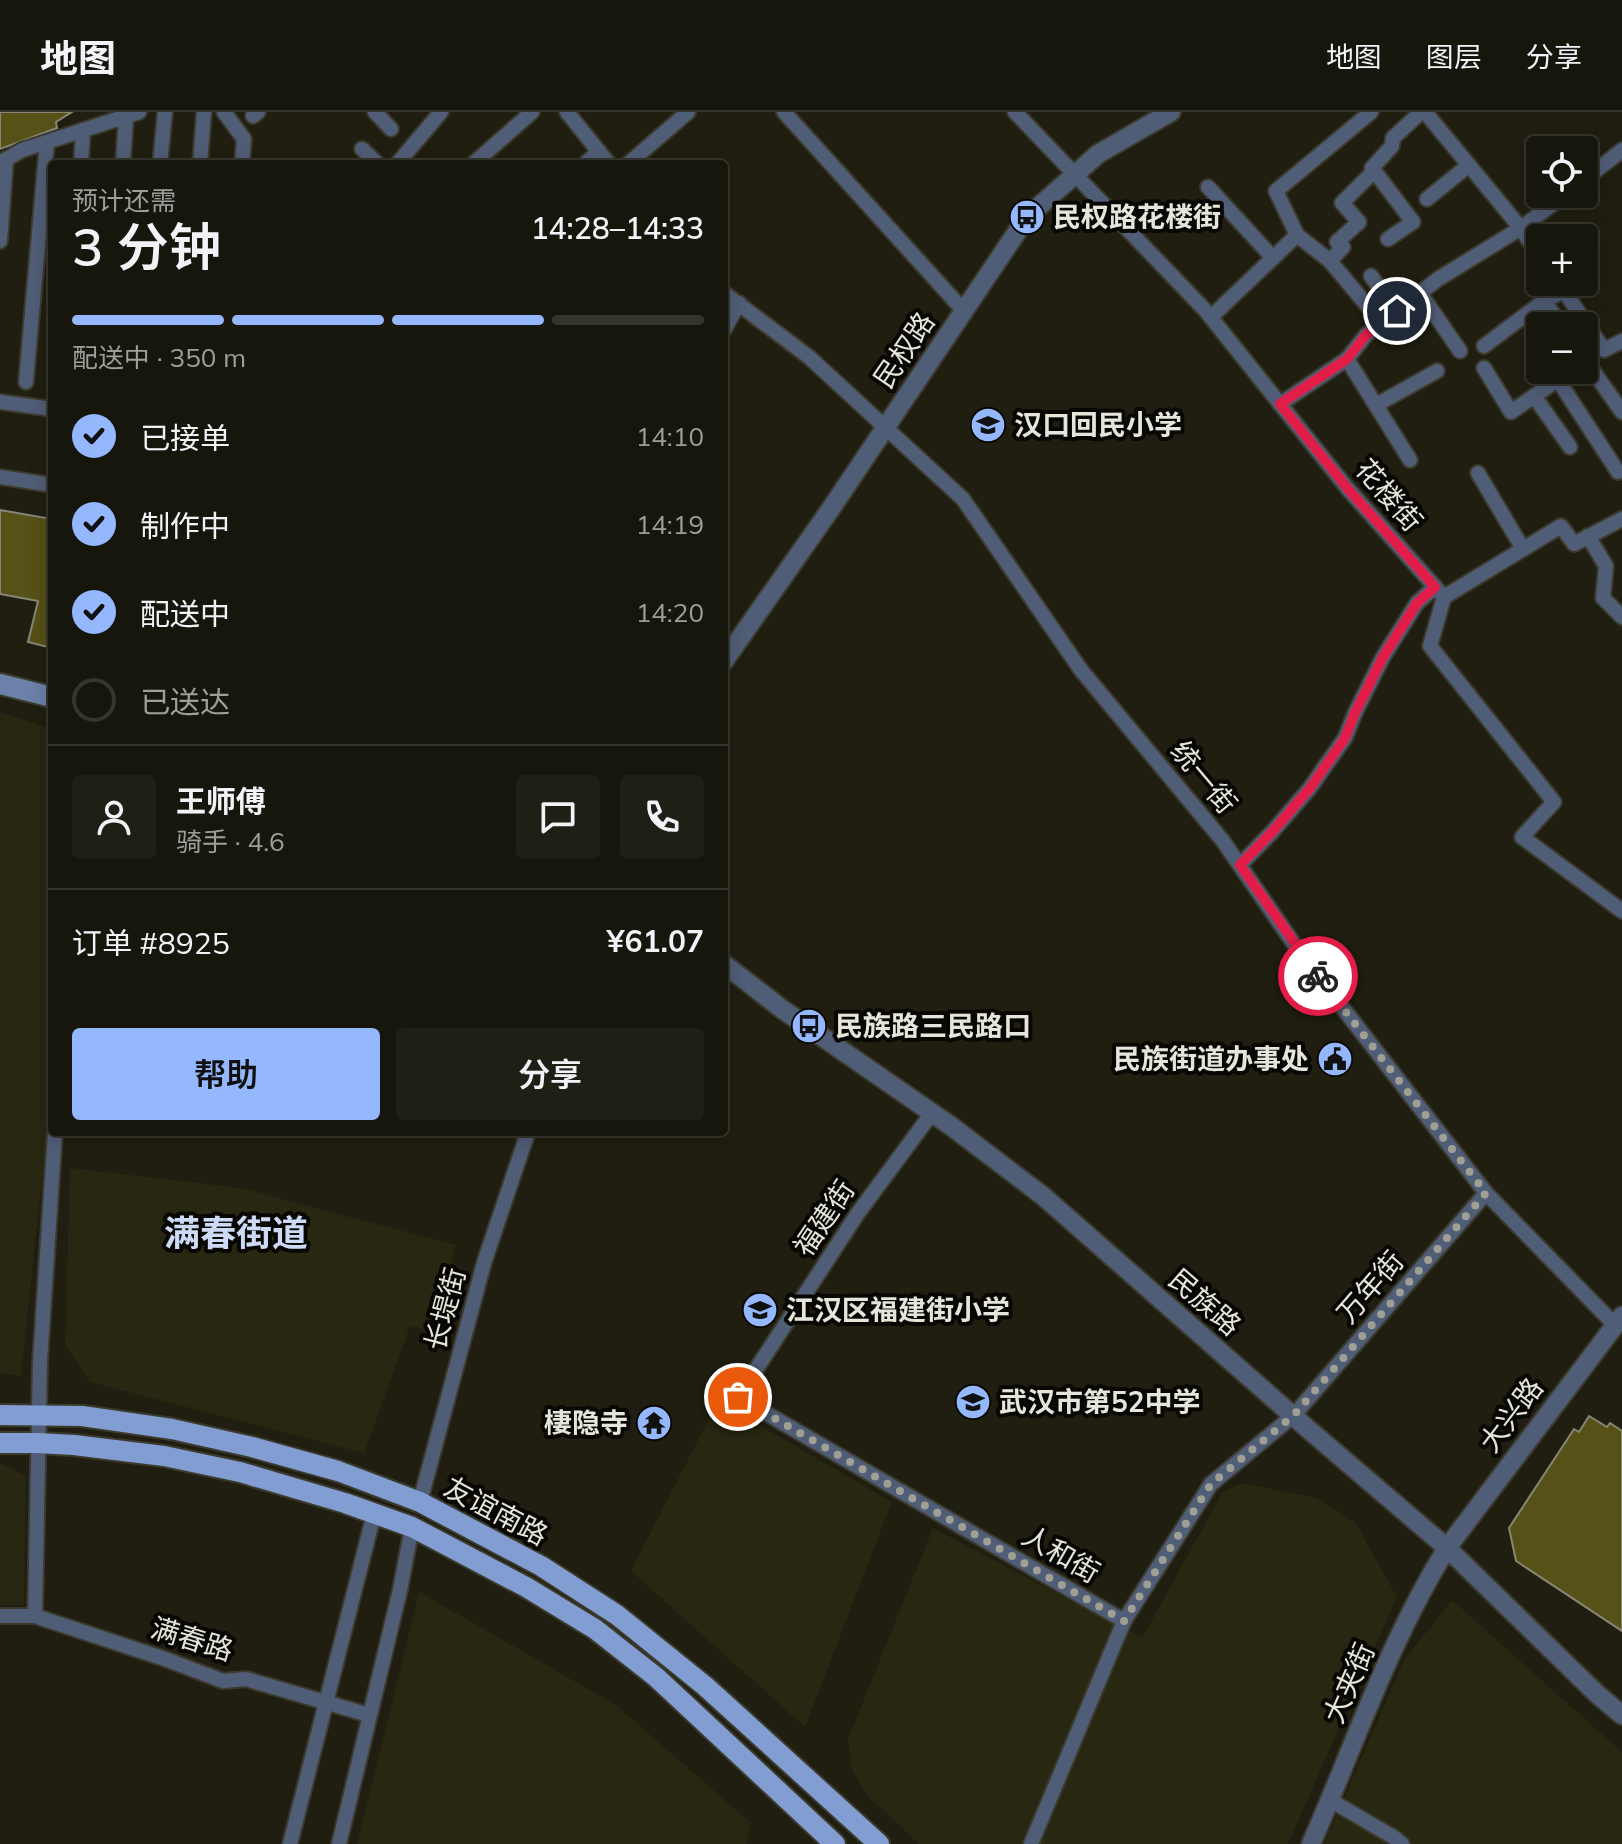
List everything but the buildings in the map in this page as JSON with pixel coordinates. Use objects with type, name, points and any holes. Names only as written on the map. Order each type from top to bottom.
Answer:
[{"type":"main road","points":[[0,684],[48,696]]},
{"type":"main road","name":"友谊南路","points":[[0,1415],[82,1416],[172,1429],[338,1471],[420,1502],[541,1566],[617,1615],[705,1686],[879,1844]]},
{"type":"main road","name":"友谊南路","points":[[0,1443],[74,1445],[164,1456],[240,1472],[345,1503],[412,1527],[526,1587],[595,1629],[656,1677],[835,1844]]},
{"type":"street","points":[[160,160],[165,112]]},
{"type":"street","points":[[200,160],[204,112]]},
{"type":"street","points":[[224,112],[244,139],[242,160]]},
{"type":"street","points":[[375,112],[391,129]]},
{"type":"street","points":[[400,160],[441,112]]},
{"type":"street","points":[[478,160],[532,112]]},
{"type":"street","points":[[567,112],[606,160]]},
{"type":"street","points":[[633,160],[688,112]]},
{"type":"street","points":[[784,112],[964,311]]},
{"type":"street","name":"花楼街","points":[[1015,112],[1211,317],[1348,489],[1439,592]]},
{"type":"street","name":"民权路","points":[[728,655],[1027,217],[1098,154],[1171,112]]},
{"type":"street","points":[[1370,309],[1330,261],[1297,235],[1276,191],[1371,112]]},
{"type":"street","points":[[1388,239],[1413,222],[1372,168],[1392,146],[1393,138],[1423,112],[1526,235]]},
{"type":"street","points":[[0,241],[3,161],[22,150],[132,114],[124,160]]},
{"type":"street","points":[[81,160],[83,130]]},
{"type":"street","points":[[26,382],[47,142]]},
{"type":"street","points":[[362,149],[374,160]]},
{"type":"street","points":[[1598,169],[1622,150]]},
{"type":"street","points":[[589,160],[599,151]]},
{"type":"street","points":[[1427,199],[1469,165]]},
{"type":"street","points":[[1330,261],[1343,247],[1337,242],[1359,222],[1342,203],[1373,172]]},
{"type":"street","points":[[1208,187],[1273,258]]},
{"type":"street","points":[[1280,404],[1347,359],[1366,335],[1438,279],[1547,208]]},
{"type":"street","points":[[1211,317],[1297,235]]},
{"type":"street","points":[[1356,293],[1373,278],[1397,311]]},
{"type":"street","points":[[1420,293],[1460,351]]},
{"type":"street","name":"统一街","points":[[728,296],[809,357],[963,499],[1081,670],[1223,841],[1301,954],[1486,1193],[1619,1320]]},
{"type":"street","points":[[1484,346],[1550,296]]},
{"type":"street","points":[[1567,296],[1604,350],[1622,341]]},
{"type":"street","points":[[1544,301],[1552,312]]},
{"type":"street","points":[[728,323],[739,303]]},
{"type":"street","points":[[1347,359],[1410,460]]},
{"type":"street","points":[[1484,368],[1511,412],[1552,384]]},
{"type":"street","points":[[1376,405],[1437,371]]},
{"type":"street","points":[[1598,378],[1622,412]]},
{"type":"street","points":[[1561,384],[1618,472]]},
{"type":"street","points":[[1534,396],[1570,447]]},
{"type":"street","points":[[0,402],[48,408]]},
{"type":"street","points":[[1478,473],[1523,549]]},
{"type":"street","points":[[0,477],[48,484]]},
{"type":"street","points":[[1240,865],[1310,788],[1345,738],[1383,657],[1417,603],[1561,526],[1574,544],[1622,519]]},
{"type":"street","points":[[1588,536],[1606,566],[1603,598],[1622,617]]},
{"type":"street","points":[[1439,592],[1430,646],[1554,802],[1522,837],[1622,911]]},
{"type":"street","name":"民族路","points":[[728,967],[1043,1196],[1447,1548],[1622,1715]]},
{"type":"street","name":"福建街","points":[[738,1397],[858,1213],[932,1113]]},
{"type":"street","points":[[35,1616],[38,1415],[55,1136]]},
{"type":"street","name":"长堤街","points":[[420,1502],[484,1263],[527,1136]]},
{"type":"street","name":"万年街","points":[[1294,1415],[1486,1193]]},
{"type":"street","name":"大兴路","points":[[1447,1548],[1619,1320]]},
{"type":"street","name":"人和街","points":[[738,1397],[1124,1621]]},
{"type":"street","points":[[1031,1844],[1124,1621],[1211,1484],[1294,1415]]},
{"type":"street","points":[[290,1844],[374,1514]]},
{"type":"street","points":[[339,1844],[400,1590],[412,1527]]},
{"type":"street","name":"大夹街","points":[[1311,1844],[1376,1684],[1427,1580],[1447,1548]]},
{"type":"street","name":"满春路","points":[[0,1616],[35,1616],[223,1681],[246,1679],[369,1715]]},
{"type":"street","points":[[1330,1800],[1402,1844]]},
{"type":"shaded area","points":[[0,712],[48,728],[48,1123],[21,1376],[0,1373]]},
{"type":"shaded area","points":[[70,1168],[241,1188],[456,1245],[433,1331],[410,1326],[364,1453],[90,1382],[65,1345]]},
{"type":"shaded area","points":[[718,1401],[892,1502],[805,1727],[631,1571]]},
{"type":"shaded area","points":[[0,1463],[26,1476],[24,1605],[0,1605]]},
{"type":"shaded area","points":[[1241,1483],[1317,1498],[1355,1522],[1397,1597],[1288,1844],[919,1844],[869,1797],[851,1768],[848,1739],[933,1528],[1142,1638],[1222,1493]]},
{"type":"shaded area","points":[[419,1592],[616,1705],[751,1823],[747,1844],[357,1844]]},
{"type":"shaded area","points":[[1452,1600],[1622,1752],[1622,1844],[1324,1844],[1404,1660]]},
{"type":"way so far","points":[[738,1397],[1124,1621],[1211,1484],[1294,1415],[1486,1193],[1318,976]]},
{"type":"place","name":"民权路花楼街","points":[[1027,217]]},
{"type":"place","name":"汉口回民小学","points":[[988,425]]},
{"type":"place","name":"民族路三民路口","points":[[809,1026]]},
{"type":"place","name":"民族街道办事处","points":[[1335,1059]]},
{"type":"place","name":"江汉区福建街小学","points":[[760,1310]]},
{"type":"place","name":"武汉市第52中学","points":[[973,1402]]},
{"type":"place","name":"棲隐寺","points":[[654,1423]]},
{"type":"district","name":"满春街道","points":[[236,1233]]},
{"type":"route","points":[[1318,976],[1240,865],[1310,788],[1345,738],[1383,657],[1417,603],[1435,587],[1348,489],[1280,404],[1347,359],[1366,335],[1397,311]]}]
